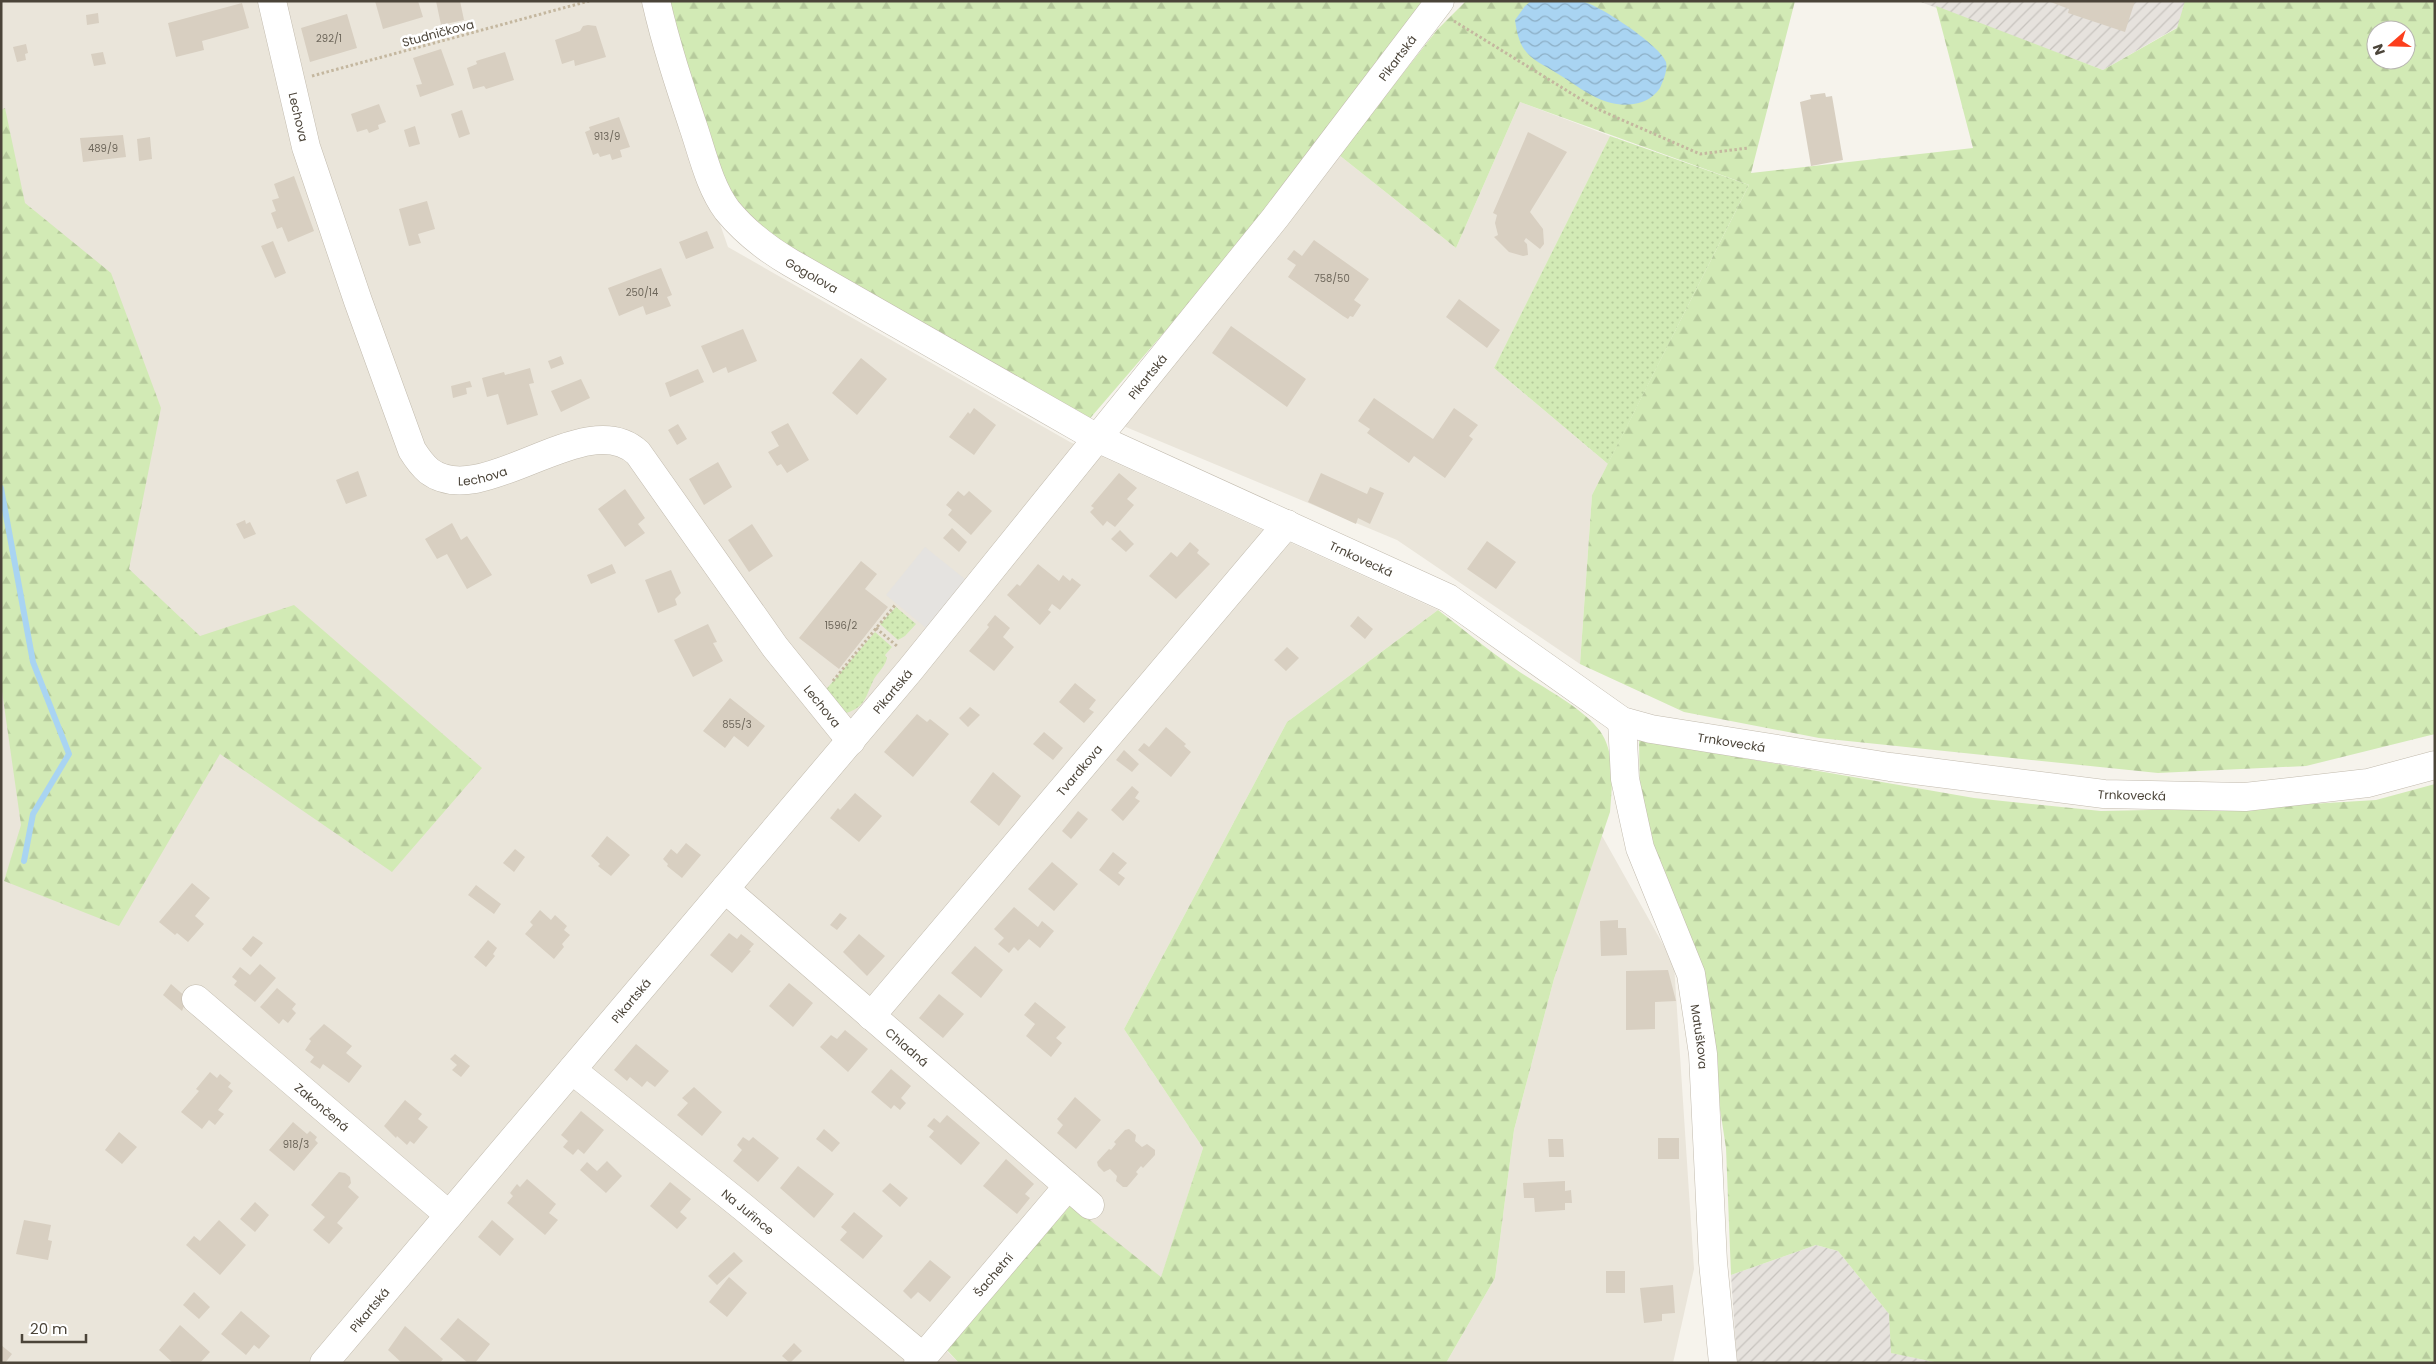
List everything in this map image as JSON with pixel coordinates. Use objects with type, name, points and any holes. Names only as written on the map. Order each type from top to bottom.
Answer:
[{"type":"street","name":"Lechova","points":[[272,1],[306,147],[358,301],[412,450],[420,463],[440,477],[466,480],[589,441],[611,439],[630,445],[638,453],[775,647],[851,741]]},
{"type":"street","name":"Gogolova","points":[[656,1],[672,61],[712,180],[726,208],[736,221],[764,246],[791,264],[1097,438]]},
{"type":"street","name":"Pikartská","points":[[324,1363],[851,741],[1275,218],[1437,5]]},
{"type":"street","name":"Trnkovecká","points":[[1097,438],[1448,598],[1622,721],[1651,729],[1890,767],[2104,794],[2171,797],[2245,797],[2368,783],[2435,765]]},
{"type":"street","name":"Tvardkova","points":[[871,1016],[1288,524]]},
{"type":"street","name":"Matuškova","points":[[1622,721],[1625,779],[1640,848],[1692,983],[1703,1054],[1713,1262],[1723,1363]]},
{"type":"street","name":"Chladná","points":[[725,889],[1090,1205]]},
{"type":"street","name":"Zakončená","points":[[196,999],[449,1215]]},
{"type":"street","name":"Na Juřince","points":[[572,1070],[742,1207],[921,1360]]},
{"type":"street","name":"Šachetní","points":[[921,1360],[1068,1186]]},
{"type":"path","name":"Studničkova","points":[[290,82],[589,1]]},
{"type":"path","points":[[1437,5],[1595,108],[1700,154],[1748,148]]},
{"type":"path","points":[[842,670],[896,604]]},
{"type":"path","points":[[876,628],[899,648]]},
{"type":"shaded area","points":[[1,1],[642,1],[728,247],[1070,442],[1438,610],[1287,722],[1124,1029],[1203,1148],[1161,1278],[945,1349],[959,1363],[1,1363]]},
{"type":"shaded area","points":[[1918,1],[2223,1],[2103,70]]},
{"type":"shaded area","points":[[1520,102],[1610,136],[1494,368],[1608,464],[1592,495],[1580,664],[1397,540],[1121,425],[1339,155],[1456,248]]},
{"type":"shaded area","points":[[925,547],[976,588],[937,637],[886,595]]},
{"type":"shaded area","points":[[1601,834],[1674,964],[1694,1269],[1673,1363],[1446,1363],[1495,1278],[1514,1130],[1554,979]]},
{"type":"shaded area","points":[[1816,1245],[1838,1251],[1889,1314],[1892,1353],[1939,1363],[1737,1363],[1731,1275]]},
{"type":"green space","points":[[666,1],[1425,1],[1291,185],[1086,423],[780,247],[745,219],[719,177]]},
{"type":"green space","points":[[1466,1],[1795,1],[1751,173],[1973,148],[1936,6],[2103,70],[2177,28],[2185,1],[2435,1],[2435,734],[2306,766],[2158,773],[1819,738],[1684,712],[1580,664],[1592,495],[1749,185],[1520,102],[1456,248],[1339,155],[1437,30]]},
{"type":"green space","points":[[5,108],[25,203],[111,273],[161,408],[129,569],[200,636],[294,605],[482,768],[392,872],[220,754],[119,926],[4,881],[21,825],[1,684],[1,110]]},
{"type":"green space","points":[[1610,136],[1749,185],[1608,464],[1494,368]]},
{"type":"green space","points":[[896,607],[916,624],[905,636],[898,640],[880,624]]},
{"type":"green space","points":[[1438,610],[1504,661],[1583,713],[1600,731],[1605,740],[1609,750],[1612,770],[1610,812],[1554,979],[1514,1130],[1495,1278],[1446,1363],[959,1363],[945,1348],[1071,1205],[1161,1277],[1203,1148],[1124,1029],[1287,722]]},
{"type":"green space","points":[[875,632],[892,647],[885,655],[886,661],[874,679],[864,701],[856,709],[843,714],[823,693]]},
{"type":"green space","points":[[1639,740],[1974,798],[2101,811],[2243,808],[2376,800],[2435,784],[2435,1363],[1939,1363],[1891,1353],[1889,1314],[1838,1251],[1816,1245],[1731,1275],[1726,1148],[1699,973],[1666,892],[1640,794]]},
{"type":"water","points":[[1531,1],[1584,2],[1603,11],[1630,28],[1653,46],[1666,62],[1666,72],[1660,88],[1642,102],[1620,105],[1610,103],[1591,95],[1536,61],[1524,50],[1517,33],[1515,20]]},
{"type":"building","points":[[375,1],[418,1],[423,17],[383,29]]},
{"type":"building","points":[[436,1],[460,1],[464,20],[441,25]]},
{"type":"building","points":[[2048,1],[2135,1],[2125,32],[2068,13],[2069,9]]},
{"type":"building","points":[[242,3],[249,28],[202,41],[204,50],[176,57],[168,23]]},
{"type":"building","points":[[98,13],[99,23],[87,25],[86,15]]},
{"type":"building","points":[[347,14],[357,48],[310,62],[301,28]]},
{"type":"building","points":[[583,26],[596,26],[606,57],[575,66],[574,60],[562,64],[555,40],[580,31]]},
{"type":"building","points":[[26,44],[28,53],[25,54],[26,60],[17,62],[13,47]]},
{"type":"building","points":[[441,49],[454,85],[420,97],[416,85],[422,84],[413,58]]},
{"type":"building","points":[[103,52],[106,64],[94,66],[91,54]]},
{"type":"building","points":[[505,52],[514,80],[486,89],[484,86],[473,89],[467,68],[477,64],[476,61]]},
{"type":"building","points":[[1825,93],[1826,97],[1832,96],[1843,160],[1811,166],[1800,102],[1811,99],[1810,95]]},
{"type":"building","points":[[379,104],[386,122],[378,125],[379,129],[369,133],[367,129],[357,132],[351,114]]},
{"type":"building","points":[[462,110],[470,134],[459,138],[451,114]]},
{"type":"building","points":[[619,117],[630,147],[620,150],[622,157],[612,160],[610,154],[600,157],[598,153],[593,155],[585,132],[590,130],[589,127]]},
{"type":"building","points":[[415,126],[420,144],[409,147],[404,130]]},
{"type":"building","points":[[1528,132],[1567,152],[1530,212],[1543,229],[1544,244],[1540,249],[1526,238],[1524,241],[1527,244],[1528,255],[1523,256],[1509,252],[1494,237],[1498,235],[1495,223],[1497,215],[1493,213]]},
{"type":"building","points":[[123,135],[126,157],[83,162],[80,138]]},
{"type":"building","points":[[150,137],[152,159],[139,161],[137,139]]},
{"type":"building","points":[[294,176],[314,231],[288,242],[282,227],[277,229],[271,213],[276,211],[272,200],[279,198],[274,184]]},
{"type":"building","points":[[427,201],[435,229],[418,234],[421,243],[409,246],[399,209]]},
{"type":"building","points":[[707,231],[714,248],[686,259],[679,242]]},
{"type":"building","points":[[1314,240],[1369,279],[1354,300],[1361,305],[1353,317],[1350,316],[1348,319],[1343,316],[1288,277],[1296,265],[1287,259],[1294,250],[1302,256]]},
{"type":"building","points":[[273,241],[286,273],[275,278],[261,246]]},
{"type":"building","points":[[661,268],[672,295],[667,297],[671,306],[646,315],[643,306],[619,316],[608,288]]},
{"type":"building","points":[[1459,299],[1500,330],[1487,348],[1446,317]]},
{"type":"building","points":[[1231,326],[1306,379],[1287,407],[1212,353]]},
{"type":"building","points":[[743,329],[757,361],[728,373],[726,367],[713,373],[701,346]]},
{"type":"building","points":[[561,356],[564,364],[551,369],[548,361]]},
{"type":"building","points":[[861,358],[887,379],[857,415],[832,393]]},
{"type":"building","points":[[530,368],[534,383],[529,384],[538,415],[507,425],[498,394],[487,397],[482,378],[504,372],[505,375]]},
{"type":"building","points":[[698,369],[704,382],[670,397],[665,383]]},
{"type":"building","points":[[581,379],[590,398],[561,412],[551,391]]},
{"type":"building","points":[[470,381],[472,387],[466,388],[467,394],[453,398],[451,386]]},
{"type":"building","points":[[1374,398],[1433,439],[1454,408],[1478,425],[1469,436],[1473,439],[1445,478],[1414,456],[1409,463],[1367,433],[1370,429],[1358,421]]},
{"type":"building","points":[[974,408],[996,425],[974,455],[949,437],[968,412],[970,414]]},
{"type":"building","points":[[788,423],[809,460],[787,473],[781,464],[777,466],[768,452],[779,446],[771,432]]},
{"type":"building","points":[[678,424],[687,439],[677,445],[668,430]]},
{"type":"building","points":[[718,462],[732,487],[704,505],[689,479]]},
{"type":"building","points":[[358,471],[367,496],[346,504],[336,480]]},
{"type":"building","points":[[1119,473],[1137,488],[1127,499],[1134,505],[1115,527],[1107,521],[1103,526],[1090,512],[1094,508],[1091,506]]},
{"type":"building","points":[[1321,473],[1367,494],[1370,487],[1384,493],[1370,524],[1358,518],[1356,524],[1308,502]]},
{"type":"building","points":[[625,489],[645,518],[638,524],[645,533],[625,547],[598,509]]},
{"type":"building","points":[[958,491],[964,496],[969,491],[992,511],[971,535],[948,515],[952,510],[946,505]]},
{"type":"building","points":[[245,520],[246,524],[250,522],[256,534],[244,539],[236,524]]},
{"type":"building","points":[[452,523],[461,540],[467,536],[492,575],[467,589],[447,554],[437,559],[425,539]]},
{"type":"building","points":[[752,524],[773,556],[749,572],[728,540]]},
{"type":"building","points":[[952,528],[967,542],[959,552],[943,538]]},
{"type":"building","points":[[1120,530],[1134,544],[1126,552],[1111,539]]},
{"type":"building","points":[[1487,541],[1516,562],[1496,589],[1467,569]]},
{"type":"building","points":[[1190,542],[1199,550],[1197,553],[1210,564],[1176,599],[1149,576],[1171,552],[1177,557]]},
{"type":"building","points":[[861,561],[877,574],[865,589],[888,607],[839,669],[799,638]]},
{"type":"building","points":[[612,564],[616,573],[591,584],[587,575]]},
{"type":"building","points":[[1038,564],[1059,581],[1063,575],[1070,581],[1072,578],[1081,585],[1060,610],[1052,604],[1048,610],[1051,612],[1040,625],[1007,595],[1017,584],[1020,586]]},
{"type":"building","points":[[671,570],[681,593],[675,599],[677,605],[658,613],[645,580]]},
{"type":"building","points":[[995,615],[1010,628],[1003,637],[1014,647],[994,671],[969,651],[989,627],[987,625]]},
{"type":"building","points":[[1358,616],[1373,629],[1365,639],[1350,626]]},
{"type":"building","points":[[708,624],[717,642],[713,643],[723,661],[693,677],[674,640]]},
{"type":"building","points":[[1287,647],[1299,658],[1286,671],[1274,660]]},
{"type":"building","points":[[1075,683],[1096,700],[1089,709],[1094,712],[1084,723],[1059,702]]},
{"type":"building","points":[[730,698],[765,726],[748,747],[734,736],[725,748],[703,731]]},
{"type":"building","points":[[970,707],[980,715],[968,727],[959,718]]},
{"type":"building","points":[[917,714],[927,722],[930,719],[949,734],[913,777],[884,752]]},
{"type":"building","points":[[1166,727],[1186,744],[1184,746],[1191,752],[1171,777],[1138,750],[1144,743],[1149,747]]},
{"type":"building","points":[[1044,732],[1063,748],[1053,760],[1033,744]]},
{"type":"building","points":[[1124,750],[1139,764],[1132,772],[1116,760]]},
{"type":"building","points":[[993,772],[1021,796],[999,826],[970,802]]},
{"type":"building","points":[[1132,786],[1139,792],[1135,798],[1140,801],[1123,821],[1111,810]]},
{"type":"building","points":[[855,793],[882,816],[859,842],[830,818]]},
{"type":"building","points":[[1078,811],[1088,819],[1071,839],[1062,831]]},
{"type":"building","points":[[607,836],[630,855],[611,876],[598,866],[600,864],[591,856]]},
{"type":"building","points":[[686,843],[701,855],[682,878],[667,866],[668,864],[663,859],[671,849],[677,854]]},
{"type":"building","points":[[515,849],[525,857],[514,872],[503,863]]},
{"type":"building","points":[[1113,852],[1127,863],[1118,873],[1125,878],[1119,886],[1099,870]]},
{"type":"building","points":[[1052,862],[1078,884],[1054,911],[1028,889]]},
{"type":"building","points":[[192,883],[210,898],[195,916],[204,924],[188,942],[177,933],[175,935],[159,922]]},
{"type":"building","points":[[476,885],[501,904],[494,914],[468,895]]},
{"type":"building","points":[[1014,907],[1038,927],[1042,921],[1054,931],[1040,948],[1029,939],[1018,951],[1014,947],[1009,953],[998,944],[1004,938],[994,929]]},
{"type":"building","points":[[540,910],[551,920],[555,915],[567,926],[564,930],[570,935],[562,944],[564,947],[554,959],[525,934],[533,925],[530,922]]},
{"type":"building","points":[[840,913],[847,918],[837,930],[830,925]]},
{"type":"building","points":[[1618,920],[1618,928],[1626,928],[1627,955],[1601,956],[1600,921]]},
{"type":"building","points":[[729,933],[737,939],[741,934],[754,944],[749,950],[751,951],[732,973],[710,955]]},
{"type":"building","points":[[859,934],[885,956],[867,976],[843,952]]},
{"type":"building","points":[[253,936],[263,943],[251,957],[242,949]]},
{"type":"building","points":[[488,940],[497,948],[493,954],[495,956],[486,967],[474,957]]},
{"type":"building","points":[[975,946],[1003,970],[981,998],[951,973]]},
{"type":"building","points":[[260,964],[276,978],[255,1002],[234,985],[237,981],[232,977],[240,967],[250,975]]},
{"type":"building","points":[[1668,970],[1676,1001],[1655,1002],[1655,1029],[1626,1030],[1626,971]]},
{"type":"building","points":[[789,983],[813,1003],[793,1027],[769,1006]]},
{"type":"building","points":[[171,984],[187,998],[182,1011],[163,995]]},
{"type":"building","points":[[277,988],[296,1004],[292,1009],[296,1013],[288,1023],[283,1019],[279,1024],[260,1007]]},
{"type":"building","points":[[939,994],[964,1014],[943,1038],[919,1018]]},
{"type":"building","points":[[1035,1002],[1066,1027],[1056,1038],[1062,1043],[1051,1057],[1026,1036],[1035,1024],[1024,1015]]},
{"type":"building","points":[[324,1024],[352,1046],[346,1053],[362,1066],[349,1083],[323,1064],[320,1069],[310,1062],[314,1057],[305,1050],[311,1041],[309,1039]]},
{"type":"building","points":[[845,1030],[868,1049],[848,1072],[820,1047],[831,1035],[837,1039]]},
{"type":"building","points":[[636,1044],[669,1071],[655,1087],[647,1081],[642,1087],[630,1077],[627,1081],[614,1070]]},
{"type":"building","points":[[455,1054],[470,1066],[461,1077],[452,1070],[457,1065],[450,1059]]},
{"type":"building","points":[[891,1069],[911,1086],[901,1098],[906,1103],[900,1110],[894,1105],[891,1109],[871,1092]]},
{"type":"building","points":[[210,1072],[217,1078],[220,1074],[231,1083],[228,1087],[233,1091],[218,1110],[224,1114],[215,1125],[209,1120],[202,1129],[181,1112],[199,1091],[196,1089]]},
{"type":"building","points":[[694,1087],[722,1112],[702,1136],[677,1115],[688,1103],[682,1098]]},
{"type":"building","points":[[1075,1097],[1101,1120],[1076,1149],[1057,1133],[1063,1125],[1057,1119]]},
{"type":"building","points":[[405,1100],[422,1114],[418,1119],[428,1127],[414,1144],[410,1141],[407,1145],[397,1136],[396,1138],[384,1126]]},
{"type":"building","points":[[581,1111],[604,1130],[584,1154],[578,1149],[573,1155],[563,1147],[568,1141],[561,1135]]},
{"type":"building","points":[[947,1115],[980,1143],[961,1165],[929,1137],[934,1131],[927,1126],[934,1118],[940,1123]]},
{"type":"building","points":[[293,1122],[307,1134],[310,1131],[317,1137],[315,1140],[318,1143],[294,1171],[269,1150]]},
{"type":"building","points":[[824,1129],[840,1143],[832,1152],[816,1139]]},
{"type":"building","points":[[1129,1129],[1136,1135],[1135,1141],[1142,1147],[1147,1144],[1155,1150],[1155,1155],[1143,1168],[1141,1166],[1136,1172],[1138,1174],[1127,1187],[1123,1187],[1116,1181],[1117,1176],[1110,1169],[1104,1172],[1097,1162],[1109,1149],[1111,1150],[1116,1144],[1114,1142],[1125,1130]]},
{"type":"building","points":[[119,1132],[137,1147],[122,1164],[105,1150]]},
{"type":"building","points":[[743,1137],[749,1141],[753,1137],[779,1158],[758,1182],[733,1161],[742,1150],[737,1145]]},
{"type":"building","points":[[1658,1138],[1679,1138],[1679,1159],[1658,1159]]},
{"type":"building","points":[[1548,1139],[1563,1139],[1564,1157],[1549,1157]]},
{"type":"building","points":[[1006,1159],[1034,1184],[1025,1194],[1030,1198],[1017,1214],[983,1186]]},
{"type":"building","points":[[607,1161],[622,1176],[606,1193],[580,1170],[587,1162],[597,1171]]},
{"type":"building","points":[[798,1166],[834,1194],[814,1218],[780,1188]]},
{"type":"building","points":[[339,1172],[345,1173],[350,1177],[351,1183],[348,1187],[359,1197],[337,1223],[343,1228],[329,1244],[313,1230],[325,1217],[311,1205]]},
{"type":"building","points":[[527,1179],[556,1204],[549,1213],[558,1220],[545,1235],[507,1203],[513,1196],[510,1193],[517,1184],[520,1187]]},
{"type":"building","points":[[1565,1181],[1565,1191],[1571,1190],[1572,1203],[1565,1203],[1565,1210],[1535,1212],[1534,1198],[1524,1198],[1523,1183]]},
{"type":"building","points":[[670,1182],[691,1199],[680,1212],[687,1218],[677,1229],[650,1206]]},
{"type":"building","points":[[890,1183],[908,1198],[900,1207],[882,1191]]},
{"type":"building","points":[[255,1202],[269,1215],[255,1232],[240,1219]]},
{"type":"building","points":[[854,1212],[883,1236],[863,1259],[840,1240],[847,1232],[841,1227]]},
{"type":"building","points":[[24,1220],[51,1225],[48,1240],[52,1241],[48,1260],[16,1254]]},
{"type":"building","points":[[219,1220],[246,1245],[220,1275],[186,1245],[194,1236],[200,1241]]},
{"type":"building","points":[[492,1220],[514,1239],[500,1256],[478,1237]]},
{"type":"building","points":[[734,1252],[743,1261],[717,1285],[708,1276]]},
{"type":"building","points":[[930,1260],[951,1277],[930,1302],[918,1292],[911,1299],[903,1291]]},
{"type":"building","points":[[1606,1271],[1625,1271],[1625,1293],[1606,1293]]},
{"type":"building","points":[[729,1277],[747,1293],[727,1317],[709,1302]]},
{"type":"building","points":[[1673,1285],[1675,1313],[1662,1314],[1662,1321],[1644,1323],[1640,1288]]},
{"type":"building","points":[[194,1292],[210,1307],[199,1319],[183,1305]]},
{"type":"building","points":[[241,1311],[270,1336],[259,1349],[254,1345],[246,1355],[221,1334]]},
{"type":"building","points":[[458,1318],[490,1344],[475,1363],[468,1363],[440,1339]]},
{"type":"building","points":[[180,1325],[210,1352],[200,1363],[173,1363],[159,1350]]},
{"type":"building","points":[[405,1326],[443,1359],[440,1363],[402,1363],[388,1350]]},
{"type":"building","points":[[794,1343],[802,1351],[790,1363],[782,1356]]},
{"type":"building","points":[[1,1345],[12,1354],[5,1363],[1,1363]]},
{"type":"waterway","points":[[1,488],[33,662],[69,754],[33,814],[24,861]]}]
